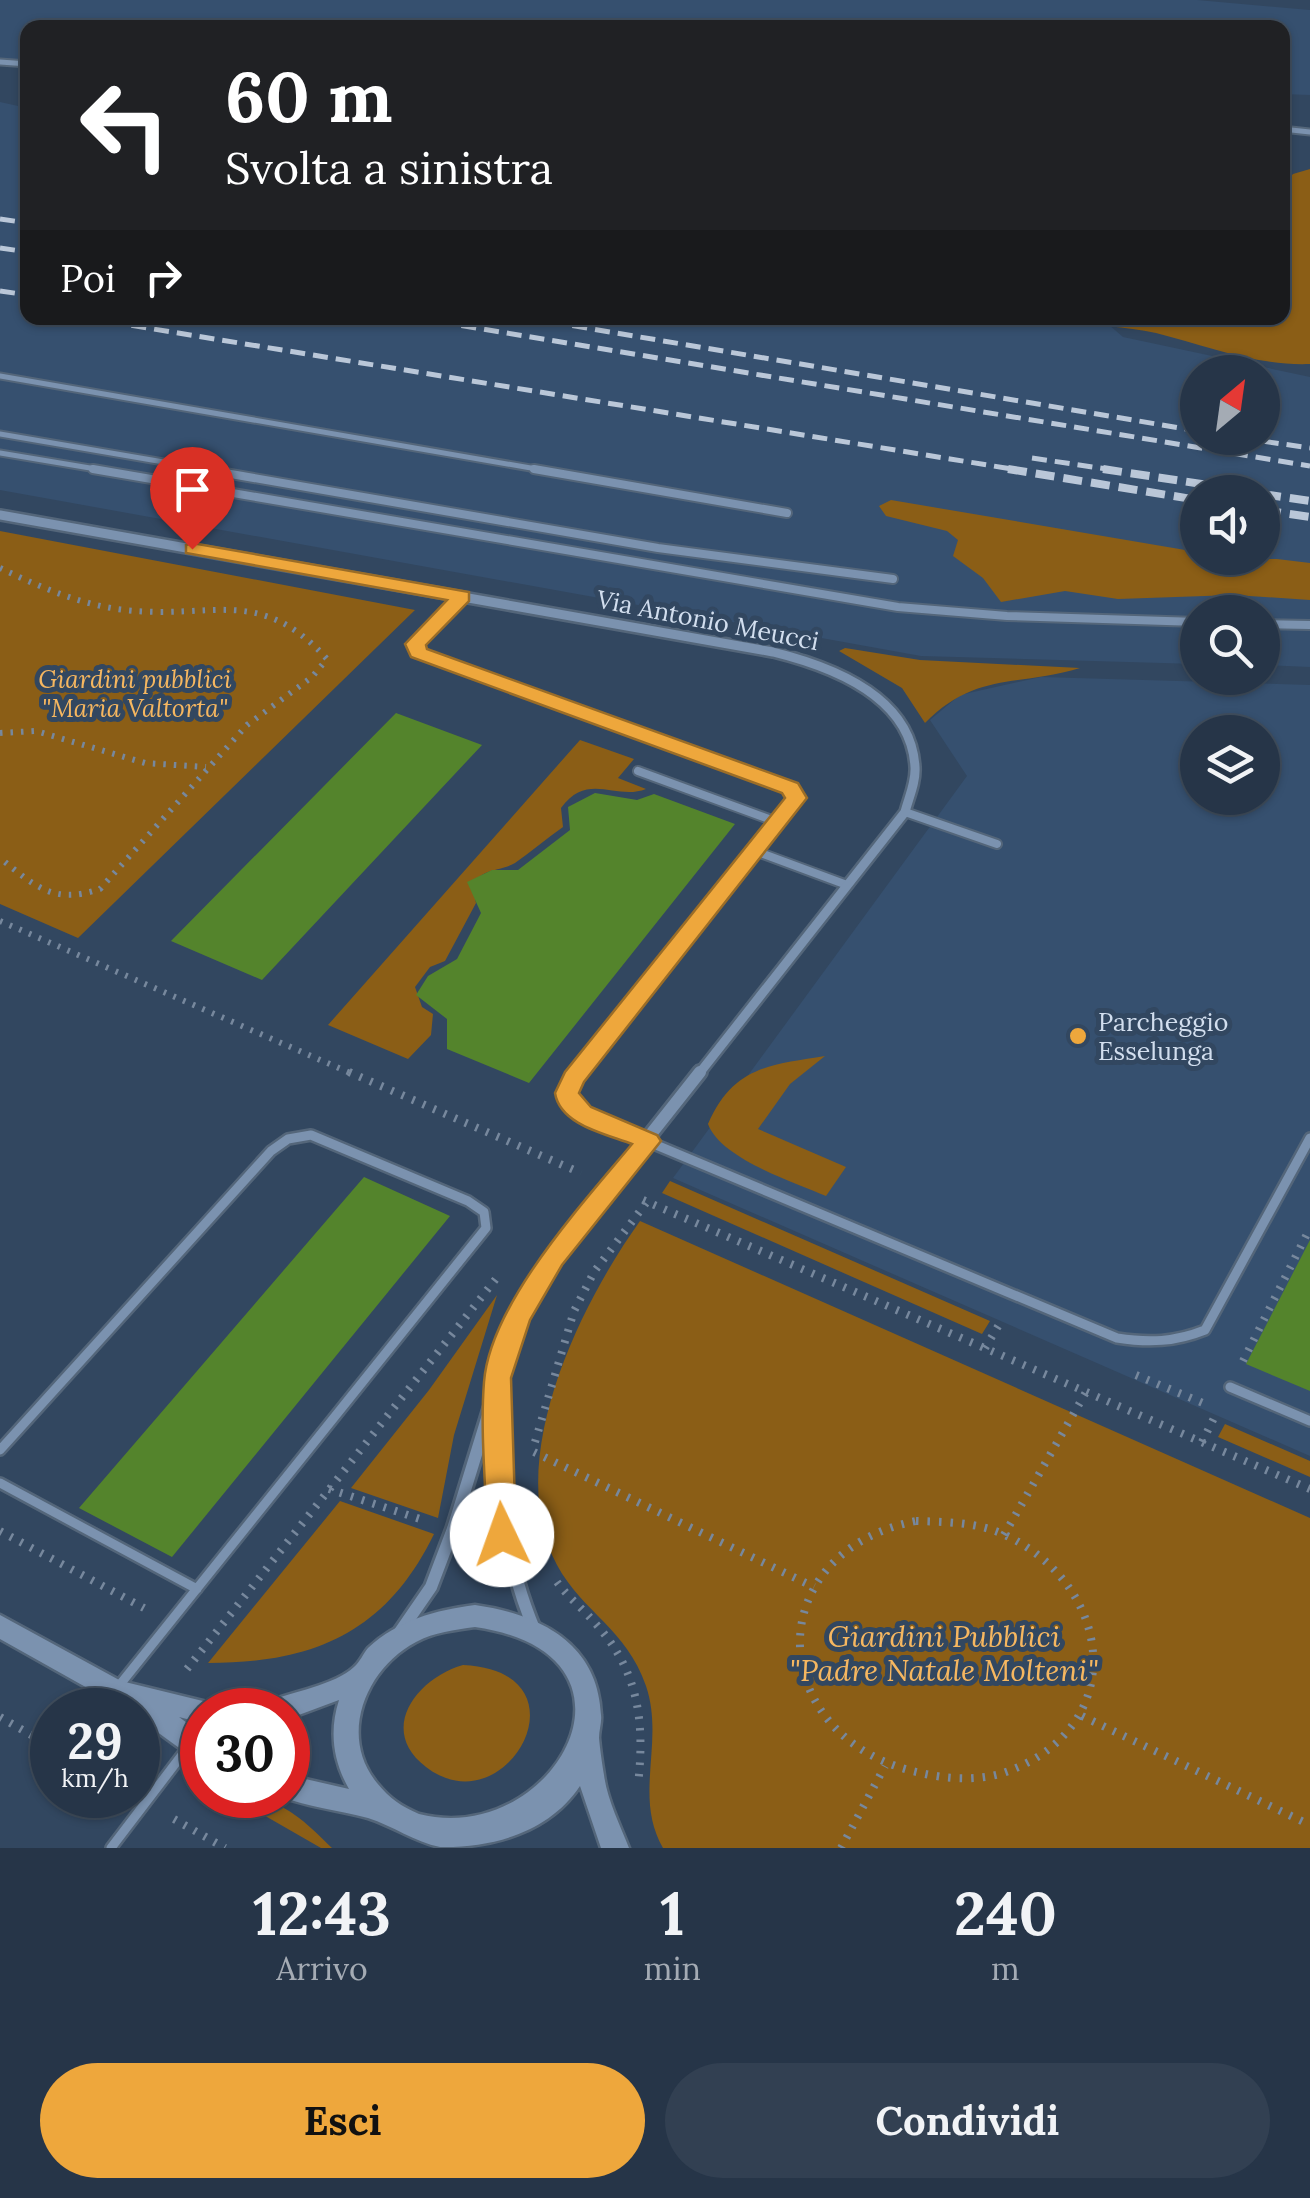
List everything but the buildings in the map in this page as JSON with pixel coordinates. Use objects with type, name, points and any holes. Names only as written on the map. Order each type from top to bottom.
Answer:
[{"type":"street","name":"Via Antonio Meucci","points":[[0,515],[768,652],[845,674],[888,704],[911,746],[916,772],[905,812],[553,1258],[536,1286],[518,1318],[497,1378],[453,1529],[431,1587],[395,1640]]},
{"type":"street","name":"Via Antonio Meucci","points":[[497,1378],[502,1535],[512,1579],[535,1631]]},
{"type":"street","points":[[588,1738],[579,1768],[558,1796],[530,1819],[495,1833],[430,1840],[383,1810],[363,1788],[350,1762],[346,1734],[348,1704],[360,1678],[395,1640],[428,1622],[464,1615],[502,1618],[535,1631],[564,1652],[581,1678],[590,1706],[591,1778],[615,1848]]},
{"type":"street","points":[[0,1626],[114,1688]]},
{"type":"street","points":[[310,1699],[360,1678]]},
{"type":"street","points":[[160,1703],[180,1707]]},
{"type":"street","points":[[310,1795],[383,1810]]},
{"type":"lane","points":[[0,376],[787,513]]},
{"type":"lane","points":[[0,434],[658,548],[893,579]]},
{"type":"lane","points":[[0,453],[898,607],[1007,616],[1180,621]]},
{"type":"lane","points":[[462,597],[415,644],[418,652],[790,788],[796,798],[573,1078],[567,1093],[569,1103],[582,1114],[1117,1338],[1148,1344],[1177,1342],[1205,1330],[1310,1138]]},
{"type":"lane","points":[[1280,625],[1310,626]]},
{"type":"lane","points":[[638,771],[777,822]]},
{"type":"lane","points":[[905,812],[997,844]]},
{"type":"lane","points":[[755,851],[847,886]]},
{"type":"lane","points":[[0,1450],[271,1151],[288,1139],[311,1136],[468,1201],[484,1212],[486,1228],[171,1622],[124,1688]]},
{"type":"lane","points":[[1230,1387],[1310,1420]]},
{"type":"lane","points":[[0,1483],[197,1589]]},
{"type":"lane","points":[[160,1787],[180,1765]]},
{"type":"lane","points":[[111,1848],[134,1818]]},
{"type":"path","points":[[0,568],[66,598],[127,611],[187,614],[232,607],[255,609],[310,640],[327,659],[322,668],[246,724],[112,877],[85,896],[64,897],[45,892],[22,879],[0,858]]},
{"type":"path","points":[[0,733],[46,731],[144,763],[206,767]]},
{"type":"path","points":[[0,920],[1310,1489]]},
{"type":"path","points":[[569,1187],[580,1172]]},
{"type":"path","points":[[531,1470],[550,1382],[574,1311],[594,1272],[647,1202]]},
{"type":"path","points":[[1202,1442],[1310,1228]]},
{"type":"path","points":[[160,1703],[510,1261]]},
{"type":"path","points":[[1004,1534],[1086,1392]]},
{"type":"path","points":[[532,1452],[814,1587]]},
{"type":"path","points":[[931,1521],[960,1522],[1004,1534],[1044,1559],[1074,1593],[1092,1633],[1094,1676],[1082,1716],[1054,1749],[1017,1772],[972,1782],[924,1779],[885,1766],[840,1736],[813,1701],[799,1661],[799,1621],[814,1587],[838,1554],[874,1532],[931,1521]]},
{"type":"path","points":[[0,1530],[208,1642]]},
{"type":"path","points":[[550,1574],[622,1656],[638,1693],[644,1725],[636,1796]]},
{"type":"path","points":[[1082,1716],[1310,1825]]},
{"type":"path","points":[[0,1717],[30,1734]]},
{"type":"path","points":[[841,1848],[885,1766]]},
{"type":"path","points":[[160,1810],[225,1848]]},
{"type":"shaded area","points":[[0,0],[1197,0],[1310,10],[1310,95],[1290,94],[1290,20],[20,20],[20,62],[0,61]]},
{"type":"shaded area","points":[[0,102],[20,106],[20,325],[1109,325],[1123,337],[1207,355],[1180,355],[1180,455],[1280,455],[1280,371],[1310,377],[1310,667],[1280,666],[1280,595],[1180,595],[1180,664],[921,656],[0,490]]},
{"type":"shaded area","name":"Parcheggio Esselunga","points":[[1041,677],[1180,681],[1180,695],[1280,695],[1280,684],[1310,685],[1310,1456],[673,1178],[967,776],[930,720],[960,695]]},
{"type":"green space","points":[[1310,169],[1310,364],[1280,362],[1280,355],[1240,355],[1156,333],[1100,325],[1290,325],[1290,177]]},
{"type":"green space","points":[[891,500],[1180,549],[1180,575],[1280,575],[1280,559],[1310,563],[1310,600],[1280,595],[1118,599],[1065,591],[1001,602],[983,578],[953,556],[958,540],[947,531],[886,516],[879,506]]},
{"type":"green space","name":"Giardini pubblici \"Maria Valtorta\"","points":[[0,531],[415,610],[78,938],[0,904]]},
{"type":"green space","points":[[845,648],[920,660],[1080,668],[980,688],[944,706],[925,723],[902,688],[839,651]]},
{"type":"green space","points":[[580,740],[634,759],[618,778],[646,789],[581,791],[561,808],[563,827],[515,863],[477,879],[472,885],[476,903],[445,961],[430,967],[415,987],[422,1007],[433,1014],[431,1035],[408,1059],[328,1025]]},
{"type":"green space","points":[[825,1056],[790,1084],[758,1129],[846,1167],[826,1196],[743,1158],[715,1137],[708,1124],[718,1105],[741,1080],[770,1066]]},
{"type":"green space","points":[[670,1181],[990,1321],[982,1334],[662,1193]]},
{"type":"green space","name":"Giardini Pubblici \"Padre Natale Molteni\"","points":[[640,1221],[1310,1518],[1310,1848],[663,1848],[650,1809],[652,1728],[646,1686],[627,1649],[567,1582],[557,1565],[542,1524],[538,1480],[543,1434],[572,1340]]},
{"type":"green space","points":[[497,1295],[454,1435],[438,1518],[351,1488],[429,1390]]},
{"type":"green space","points":[[1225,1424],[1310,1461],[1310,1477],[1218,1437]]},
{"type":"green space","points":[[340,1501],[434,1534],[393,1596],[342,1636],[313,1648],[246,1662],[208,1663]]},
{"type":"green space","points":[[463,1665],[502,1674],[524,1692],[530,1716],[524,1742],[507,1764],[484,1778],[456,1781],[426,1767],[412,1753],[404,1722],[418,1693],[431,1681]]},
{"type":"green space","points":[[269,1818],[298,1818],[332,1848],[321,1848]]},
{"type":"railway","points":[[0,219],[20,222]]},
{"type":"railway","points":[[0,248],[20,251]]},
{"type":"railway","points":[[0,291],[20,294]]},
{"type":"railway","points":[[129,325],[1024,471]]},
{"type":"railway","points":[[458,325],[1310,466]]},
{"type":"railway","points":[[569,325],[1180,428]]},
{"type":"railway","points":[[1280,444],[1310,448]]},
{"type":"railway","points":[[1032,458],[1120,471]]},
{"type":"railway","points":[[1008,469],[1180,497]]},
{"type":"railway","points":[[1103,469],[1180,481]]},
{"type":"railway","points":[[1280,497],[1310,501]]},
{"type":"railway","points":[[1280,513],[1310,517]]},
{"type":"place","name":"Parcheggio Esselunga","points":[[1078,1036]]},
{"type":"route","points":[[192,549],[462,597],[415,644],[418,652],[790,788],[796,798],[573,1078],[567,1093],[569,1103],[582,1114],[648,1141],[553,1258],[518,1318],[497,1378],[502,1535]]}]
